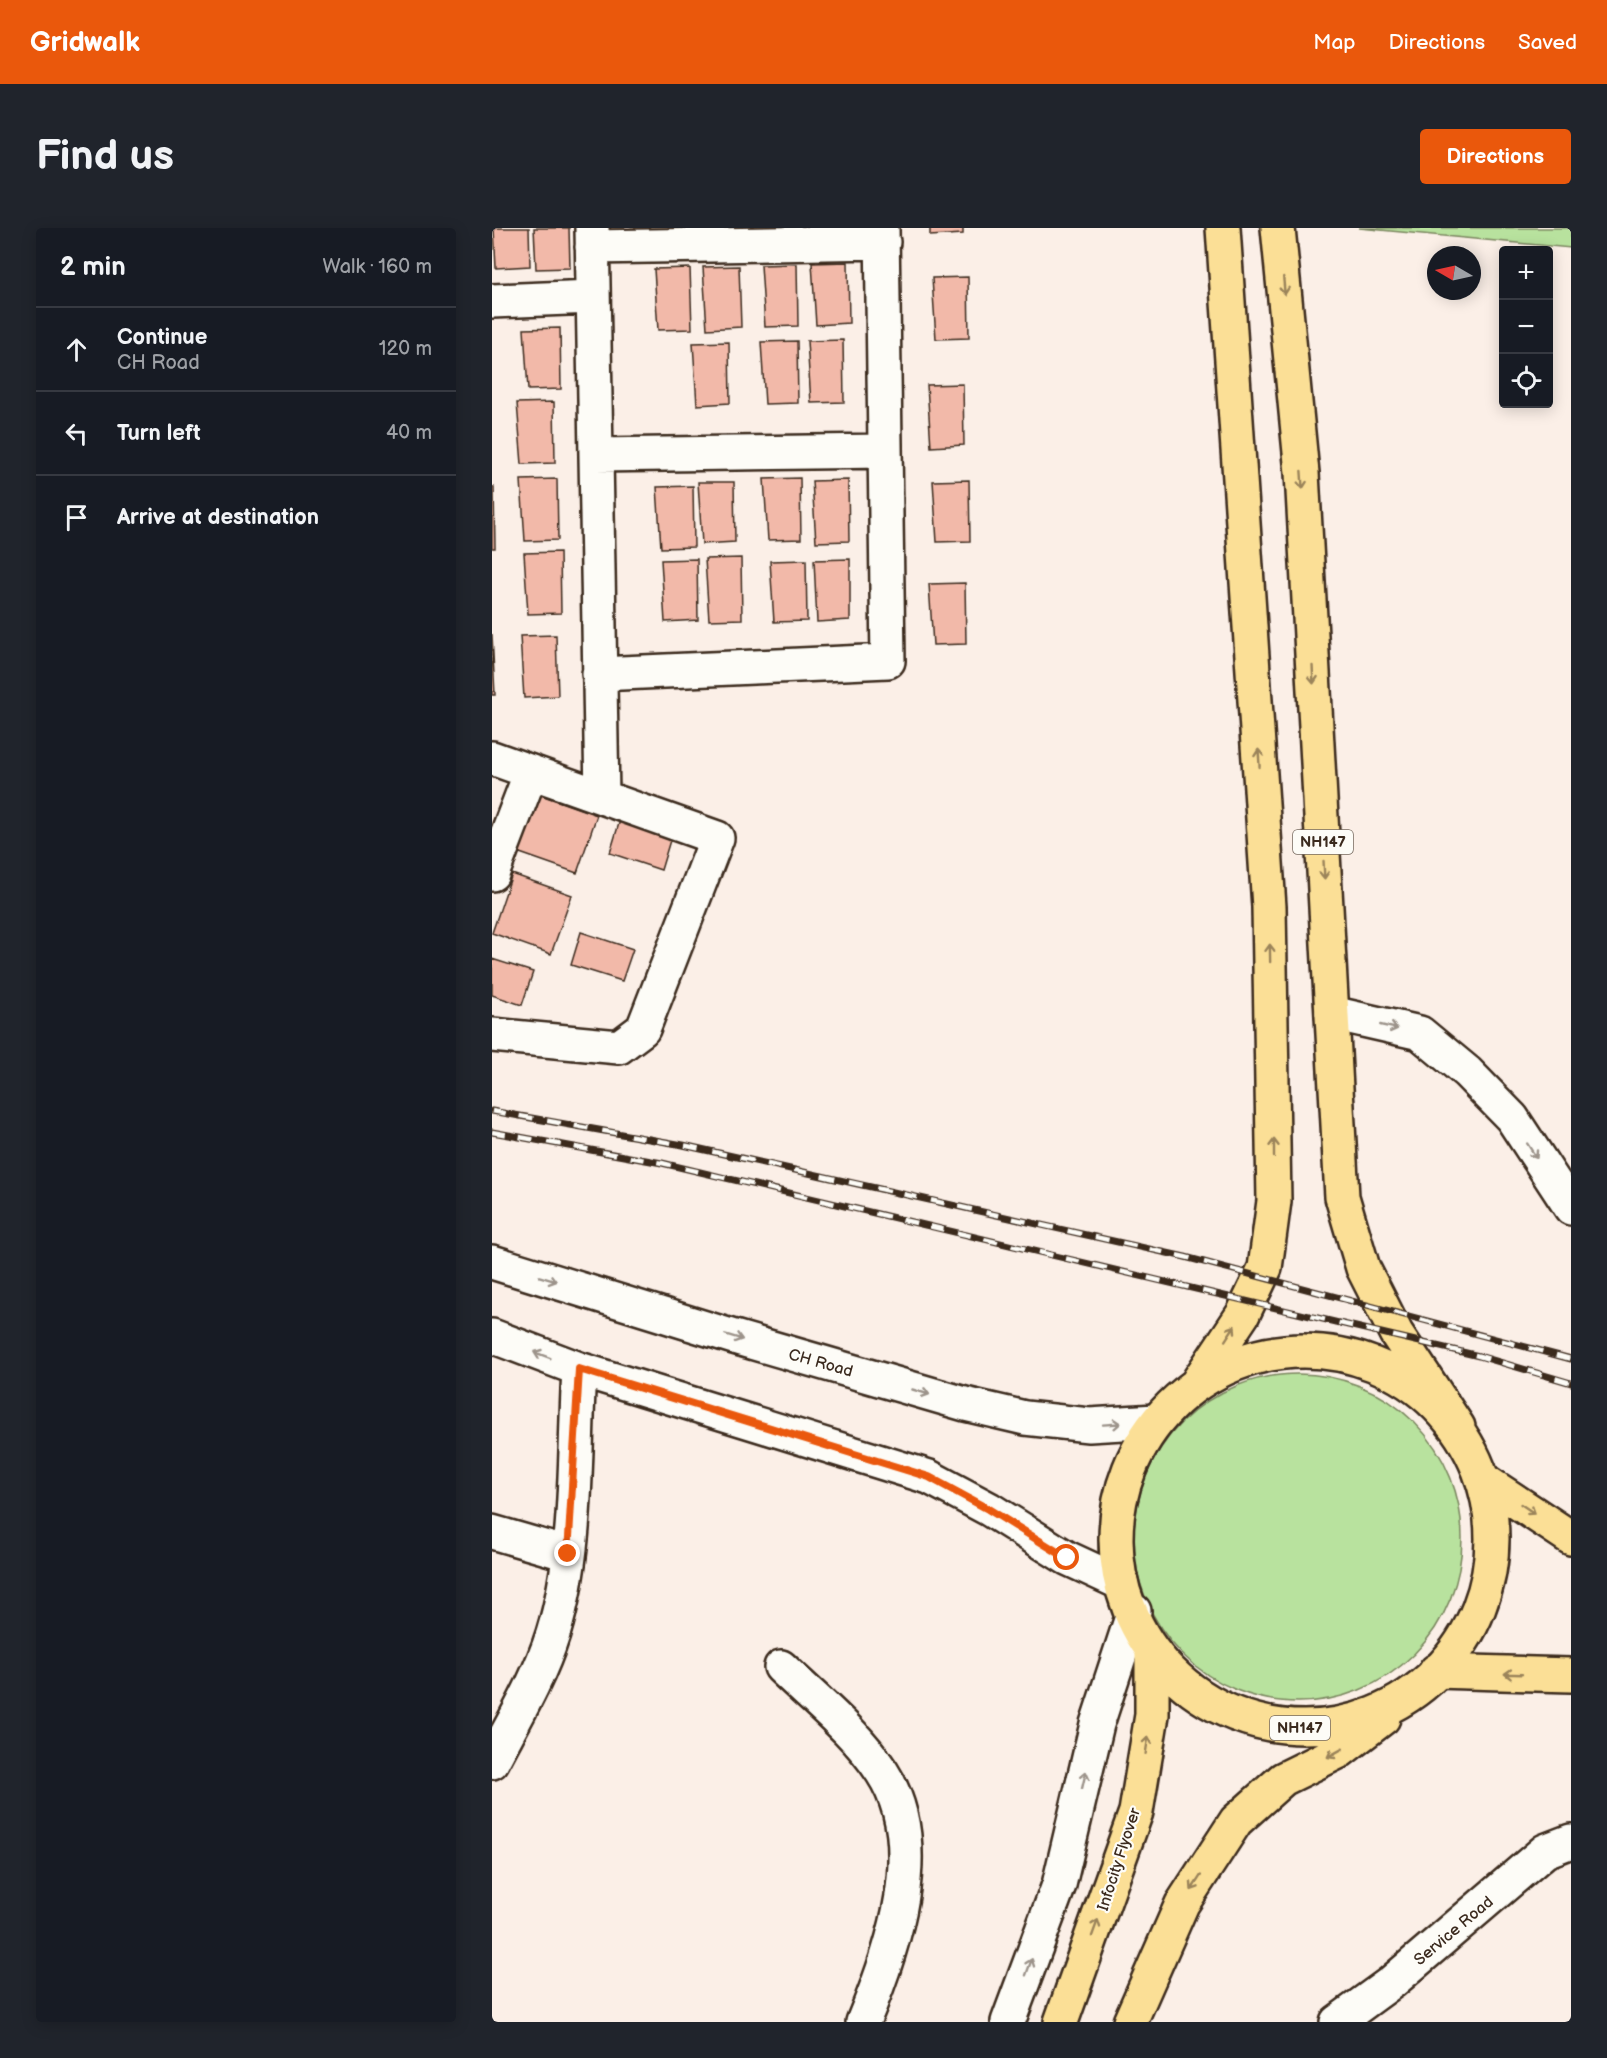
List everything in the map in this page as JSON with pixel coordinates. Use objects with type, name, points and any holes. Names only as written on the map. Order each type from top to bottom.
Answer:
[{"type":"main road","name":"NH147","points":[[1222,228],[1269,907],[1274,1201],[1265,1268],[1243,1314],[1198,1382],[1156,1421],[1128,1471],[1116,1526],[1127,1597],[1152,1654],[1180,1688],[1236,1716],[1297,1728],[1359,1720],[1426,1682]]},
{"type":"main road","name":"NH147","points":[[1130,2022],[1182,1904],[1236,1821],[1283,1779],[1340,1751],[1426,1682],[1457,1651],[1484,1598],[1494,1539],[1485,1481],[1458,1427],[1396,1333],[1360,1258],[1342,1197],[1302,473],[1278,228]]},
{"type":"main road","name":"NH147","points":[[1198,1382],[1250,1356],[1308,1348],[1366,1359],[1418,1386],[1458,1427]]},
{"type":"main road","points":[[1485,1481],[1571,1538]]},
{"type":"main road","name":"Infocity Flyover","points":[[1061,2022],[1136,1812],[1152,1714],[1152,1654]]},
{"type":"main road","points":[[1426,1682],[1571,1675]]},
{"type":"street","points":[[599,674],[888,661],[883,235],[592,238],[599,674],[602,797]]},
{"type":"street","points":[[492,301],[593,297]]},
{"type":"street","points":[[596,455],[885,452]]},
{"type":"street","points":[[492,758],[717,837],[643,1029],[619,1047],[492,1035]]},
{"type":"street","points":[[492,874],[531,772]]},
{"type":"street","points":[[1332,1013],[1420,1033],[1460,1065],[1512,1118],[1571,1208]]},
{"type":"street","name":"CH Road","points":[[492,1262],[745,1340],[965,1404],[1025,1418],[1089,1425],[1156,1421]]},
{"type":"street","points":[[492,1336],[579,1369],[929,1477],[988,1509],[1127,1597],[1059,1885],[1008,2022]]},
{"type":"street","points":[[492,1762],[531,1690],[553,1634],[567,1574],[579,1369]]},
{"type":"street","points":[[492,1532],[568,1554]]},
{"type":"street","points":[[781,1667],[857,1740],[883,1774],[902,1821],[906,1870],[898,1923],[863,2022]]},
{"type":"street","name":"Service Road","points":[[1337,2022],[1392,1982],[1545,1851],[1571,1841]]},
{"type":"green space","points":[[1359,228],[1571,228],[1571,248]]},
{"type":"green space","points":[[1298,1374],[1330,1377],[1361,1386],[1389,1401],[1414,1422],[1435,1447],[1450,1475],[1459,1506],[1462,1538],[1459,1570],[1450,1601],[1435,1629],[1414,1654],[1389,1675],[1361,1690],[1330,1699],[1298,1702],[1266,1699],[1235,1690],[1207,1675],[1182,1654],[1161,1629],[1146,1601],[1137,1570],[1134,1538],[1137,1506],[1146,1475],[1161,1447],[1182,1422],[1207,1401],[1235,1386],[1266,1377]]},
{"type":"building","points":[[494,228],[529,228],[530,266],[496,268]]},
{"type":"building","points":[[534,228],[569,228],[570,268],[536,269]]},
{"type":"building","points":[[930,228],[963,228],[963,234],[930,236]]},
{"type":"building","points":[[848,262],[849,323],[816,325],[812,263]]},
{"type":"building","points":[[797,264],[798,326],[765,327],[761,265]]},
{"type":"building","points":[[739,266],[741,327],[707,329],[703,267]]},
{"type":"building","points":[[690,268],[692,329],[658,330],[654,269]]},
{"type":"building","points":[[968,277],[969,338],[936,339],[932,278]]},
{"type":"building","points":[[560,328],[561,389],[528,390],[524,329]]},
{"type":"building","points":[[843,340],[844,402],[811,403],[807,341]]},
{"type":"building","points":[[797,341],[798,403],[765,404],[761,342]]},
{"type":"building","points":[[729,342],[730,403],[697,405],[693,343]]},
{"type":"building","points":[[963,384],[964,445],[931,447],[927,385]]},
{"type":"building","points":[[554,402],[555,463],[522,464],[517,403]]},
{"type":"building","points":[[800,478],[801,539],[768,540],[764,479]]},
{"type":"building","points":[[557,479],[558,540],[525,541],[521,480]]},
{"type":"building","points":[[848,480],[849,541],[816,542],[812,481]]},
{"type":"building","points":[[969,480],[970,541],[937,542],[933,481]]},
{"type":"building","points":[[698,482],[734,482],[735,542],[702,544]]},
{"type":"building","points":[[693,486],[694,547],[661,548],[657,487]]},
{"type":"building","points":[[492,487],[494,487],[495,548],[492,548]]},
{"type":"building","points":[[560,552],[561,613],[528,614],[524,553]]},
{"type":"building","points":[[741,558],[742,619],[709,620],[705,559]]},
{"type":"building","points":[[697,559],[698,620],[665,622],[661,560]]},
{"type":"building","points":[[850,559],[850,620],[817,622],[814,560]]},
{"type":"building","points":[[806,560],[807,621],[774,622],[770,561]]},
{"type":"building","points":[[965,583],[966,644],[933,645],[929,584]]},
{"type":"building","points":[[492,634],[495,695],[492,695]]},
{"type":"building","points":[[556,635],[558,696],[524,698],[520,636]]},
{"type":"building","points":[[538,794],[597,815],[577,873],[517,852]]},
{"type":"building","points":[[620,820],[671,837],[661,870],[610,853]]},
{"type":"building","points":[[512,874],[572,895],[551,954],[492,933]]},
{"type":"building","points":[[581,932],[633,949],[622,981],[571,965]]},
{"type":"building","points":[[492,959],[533,972],[522,1005],[492,995]]},
{"type":"railway","points":[[492,1111],[683,1145],[1185,1257],[1571,1359]]},
{"type":"railway","points":[[492,1132],[662,1163],[1479,1356],[1571,1383]]},
{"type":"route","points":[[568,1554],[579,1369],[929,1477],[988,1509],[1067,1558]]}]
